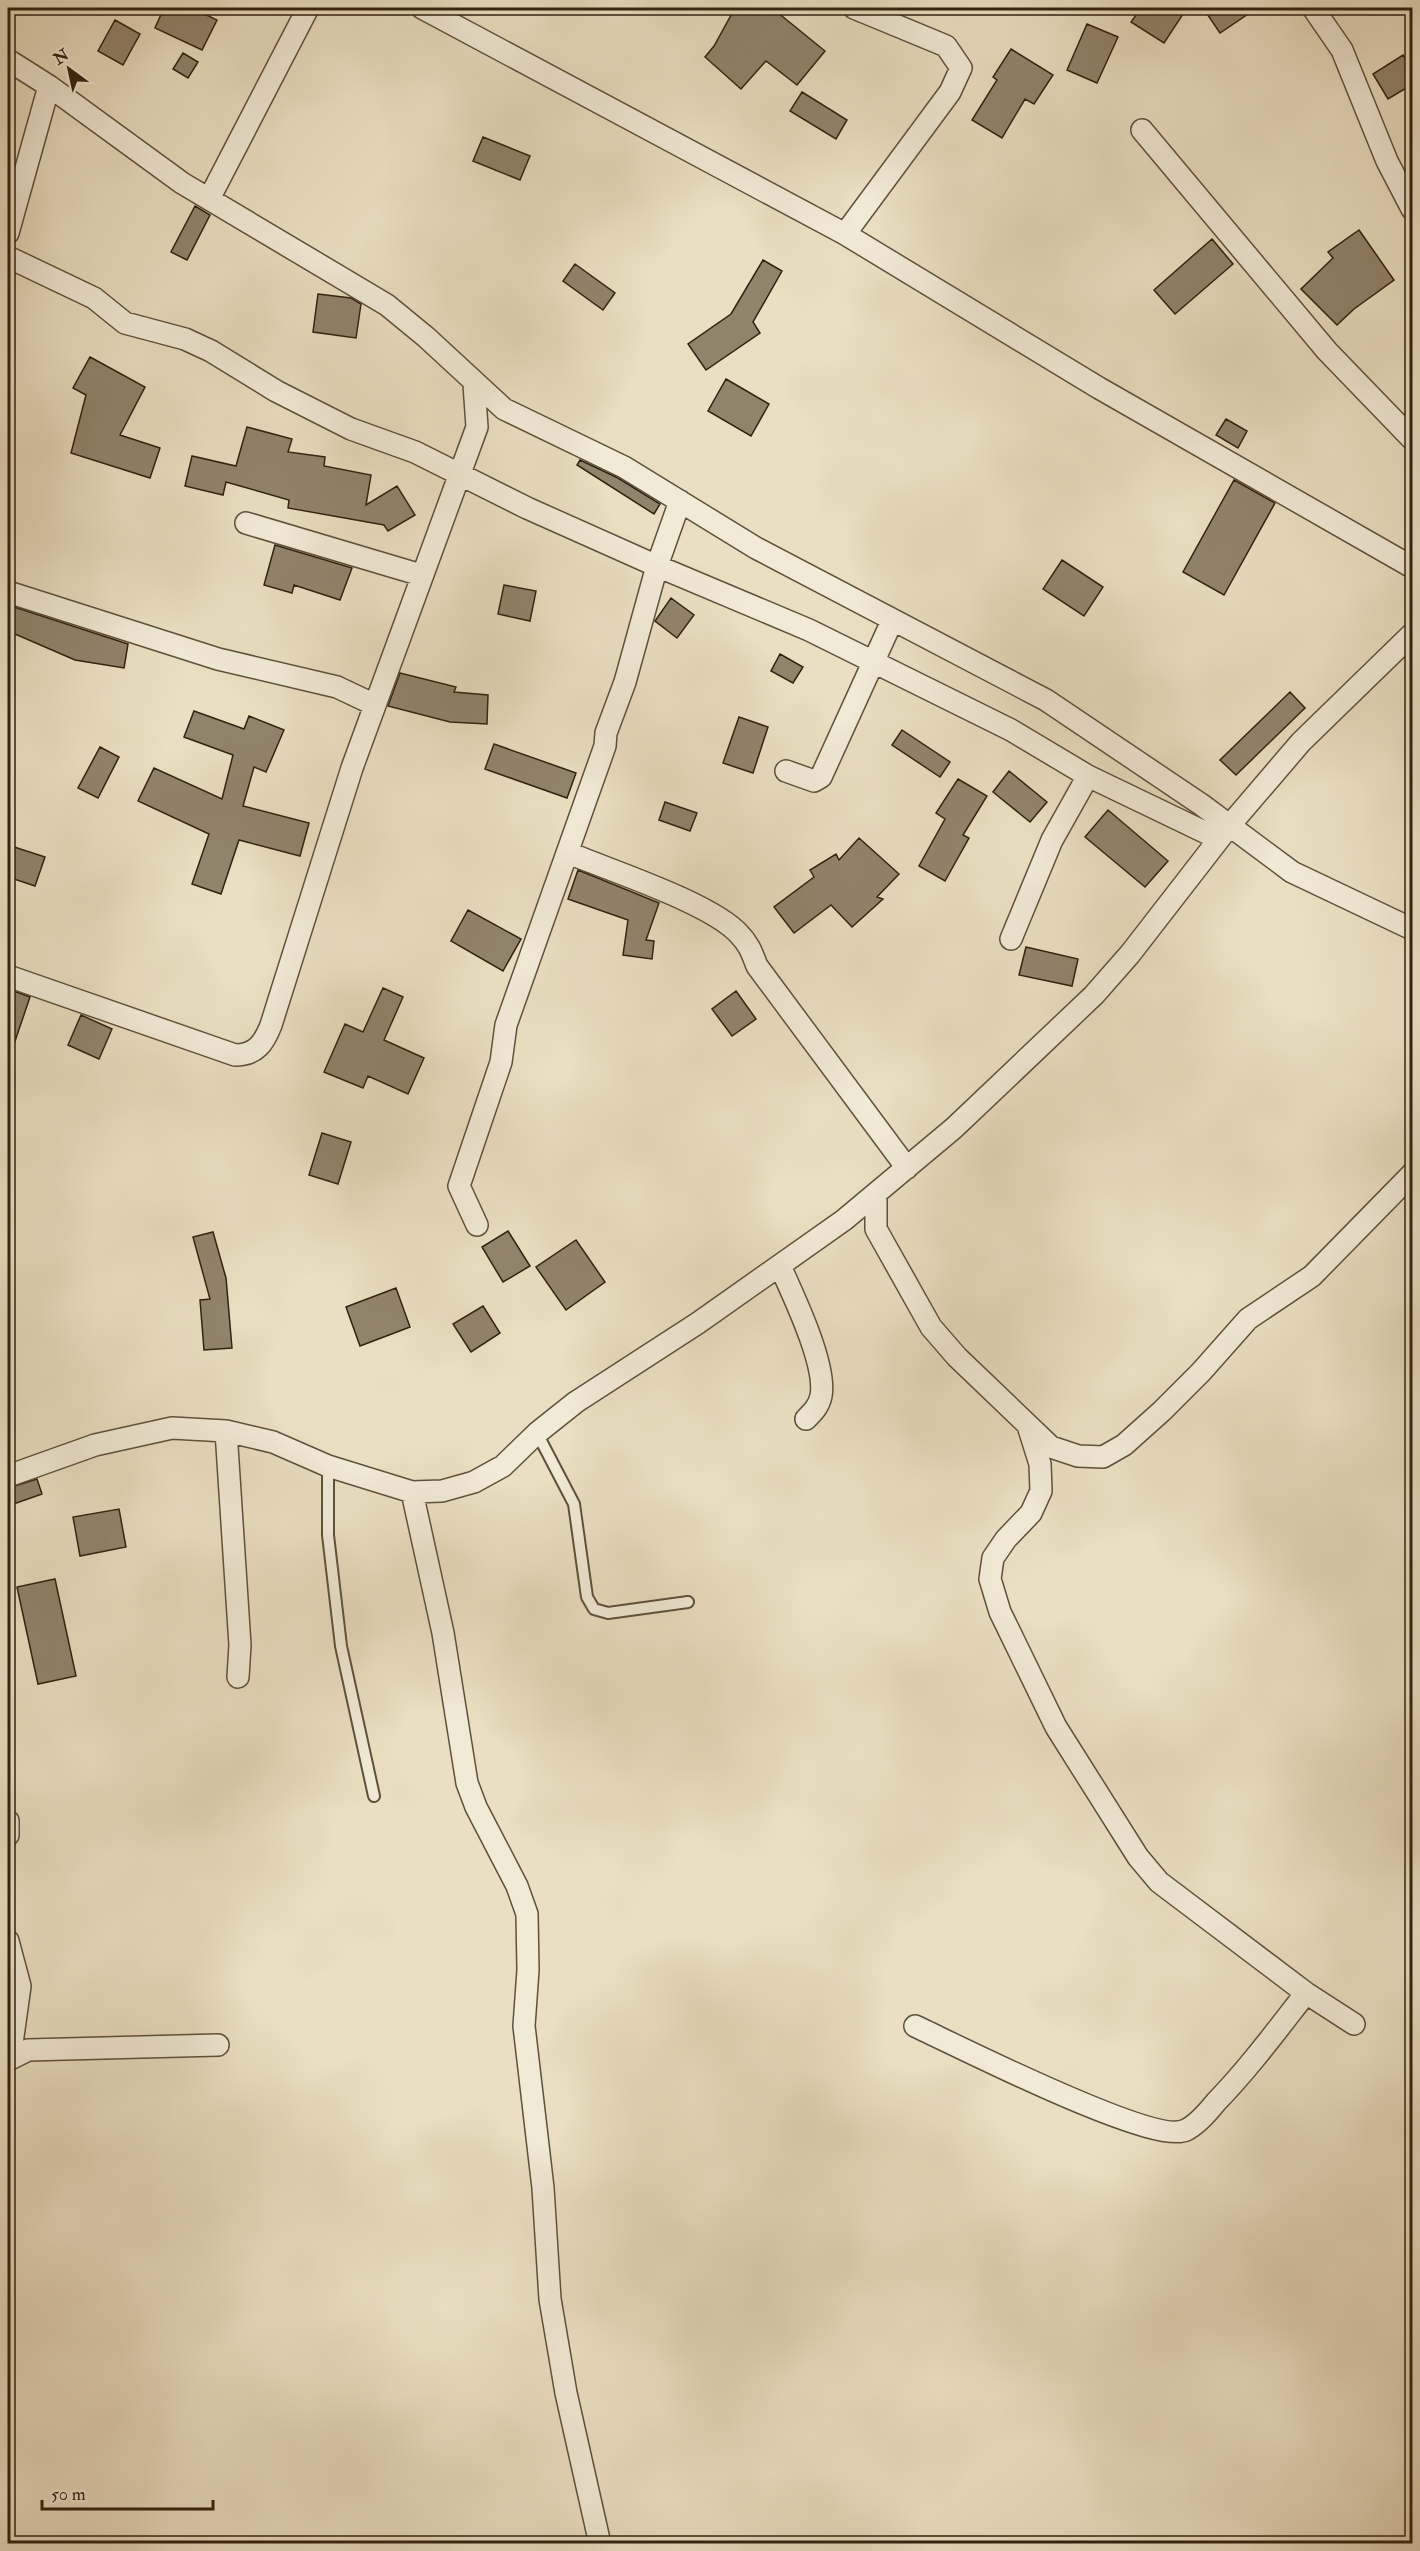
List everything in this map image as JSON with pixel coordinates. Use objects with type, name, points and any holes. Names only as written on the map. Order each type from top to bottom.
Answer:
[{"type":"street","points":[[208,199],[308,8]]},
{"type":"street","points":[[422,8],[845,234],[1100,388],[1413,567]]},
{"type":"street","points":[[845,234],[950,92],[961,68],[946,46],[854,8]]},
{"type":"street","points":[[1313,8],[1342,50],[1388,161],[1413,208]]},
{"type":"street","points":[[8,60],[48,86],[182,183],[387,305],[426,337],[474,384],[504,409],[589,448],[756,548],[1046,700],[1094,730],[1225,832],[1292,872],[1413,929]]},
{"type":"street","points":[[8,233],[48,86]]},
{"type":"street","points":[[1142,130],[1327,351],[1413,439]]},
{"type":"street","points":[[8,257],[94,298],[125,323],[186,339],[212,351],[276,391],[324,417],[460,472],[527,508],[657,567],[809,630],[1011,730],[1088,776],[1225,832]]},
{"type":"street","points":[[8,976],[235,1055],[256,1049],[262,1044],[271,1025],[352,768],[477,427],[474,384]]},
{"type":"street","points":[[477,427],[504,409]]},
{"type":"street","points":[[477,1225],[459,1186],[501,1062],[506,1025],[569,853],[605,746],[609,723],[632,661],[657,567],[681,501]]},
{"type":"street","points":[[246,524],[421,575]]},
{"type":"street","points":[[8,592],[218,659],[337,687],[375,705]]},
{"type":"street","points":[[786,771],[814,781],[821,777],[892,621]]},
{"type":"street","points":[[8,1476],[135,1434],[172,1428],[225,1431],[273,1442],[328,1466],[412,1492],[442,1491],[474,1482],[503,1466],[537,1433],[576,1402],[844,1221],[954,1128],[1094,995],[1130,954],[1225,832],[1308,735],[1413,634]]},
{"type":"street","points":[[1011,939],[1048,850],[1088,776]]},
{"type":"street","points":[[569,853],[699,908],[738,932],[749,945],[757,966],[907,1168]]},
{"type":"street","points":[[876,1196],[876,1228],[931,1327],[1028,1428],[1051,1447],[1078,1456],[1102,1457],[1124,1445],[1201,1372],[1248,1319],[1312,1276],[1413,1174]]},
{"type":"street","points":[[844,1221],[876,1228]]},
{"type":"street","points":[[780,1266],[810,1338],[821,1383],[821,1396],[816,1409],[806,1419]]},
{"type":"street","points":[[1028,1428],[1040,1464],[1041,1491],[1031,1513],[1006,1539],[993,1558],[990,1579],[1000,1612],[1056,1727],[1138,1857],[1159,1882],[1306,1993],[1354,2024]]},
{"type":"street","points":[[225,1431],[240,1646],[238,1677]]},
{"type":"street","points":[[412,1492],[443,1633],[467,1783],[476,1806],[517,1886],[527,1914],[528,1970],[524,2026],[543,2188],[550,2299],[566,2393],[600,2544]]},
{"type":"street","points":[[8,1821],[8,1835]]},
{"type":"street","points":[[8,1941],[20,1986],[9,2059]]},
{"type":"street","points":[[915,2026],[1109,2115],[1168,2131],[1185,2131],[1201,2119],[1245,2072],[1306,1993]]},
{"type":"street","points":[[9,2059],[28,2050],[218,2045]]},
{"type":"lane","points":[[537,1433],[574,1504],[587,1597],[594,1610],[608,1614],[688,1602]]},
{"type":"lane","points":[[328,1466],[328,1535],[341,1646],[374,1796]]},
{"type":"building","points":[[164,8],[192,8],[217,20],[202,50],[155,28]]},
{"type":"building","points":[[735,8],[772,8],[825,51],[797,85],[766,61],[741,89],[705,57],[714,46]]},
{"type":"building","points":[[1141,8],[1187,8],[1164,43],[1131,22]]},
{"type":"building","points":[[1203,8],[1257,8],[1220,33]]},
{"type":"building","points":[[115,20],[140,34],[123,65],[98,51]]},
{"type":"building","points":[[1087,24],[1118,37],[1097,83],[1067,70]]},
{"type":"building","points":[[1011,49],[1053,75],[1034,104],[1025,99],[1002,138],[972,120],[997,80],[993,77]]},
{"type":"building","points":[[183,53],[198,62],[188,78],[173,69]]},
{"type":"building","points":[[1403,55],[1413,70],[1413,84],[1388,99],[1373,74]]},
{"type":"building","points":[[802,92],[847,120],[836,139],[790,111]]},
{"type":"building","points":[[483,137],[530,156],[520,180],[473,161]]},
{"type":"building","points":[[195,206],[210,215],[187,260],[171,252]]},
{"type":"building","points":[[1359,230],[1394,280],[1354,309],[1337,325],[1301,289],[1333,258],[1328,252]]},
{"type":"building","points":[[1212,239],[1233,264],[1175,314],[1154,290]]},
{"type":"building","points":[[763,260],[782,271],[753,322],[760,333],[706,370],[688,344],[731,314]]},
{"type":"building","points":[[575,264],[615,293],[603,310],[563,281]]},
{"type":"building","points":[[318,294],[351,298],[361,304],[356,338],[313,332]]},
{"type":"building","points":[[90,357],[145,387],[120,435],[160,448],[150,478],[71,453],[86,395],[73,388]]},
{"type":"building","points":[[726,379],[769,404],[751,436],[708,411]]},
{"type":"building","points":[[1226,419],[1247,431],[1238,448],[1216,435]]},
{"type":"building","points":[[247,427],[292,439],[288,452],[325,457],[324,466],[371,475],[366,505],[397,486],[415,515],[388,531],[384,525],[288,508],[289,500],[226,482],[223,495],[185,486],[192,456],[236,466]]},
{"type":"building","points":[[580,460],[618,478],[660,504],[654,514],[577,465]]},
{"type":"building","points":[[1234,480],[1275,503],[1224,595],[1183,572]]},
{"type":"building","points":[[275,545],[352,568],[340,600],[294,585],[292,593],[264,585]]},
{"type":"building","points":[[1062,560],[1103,587],[1084,616],[1043,589]]},
{"type":"building","points":[[504,585],[536,591],[530,621],[498,614]]},
{"type":"building","points":[[671,598],[694,615],[677,638],[655,621]]},
{"type":"building","points":[[8,605],[128,644],[124,668],[75,660],[8,631]]},
{"type":"building","points":[[780,654],[803,667],[793,683],[771,671]]},
{"type":"building","points":[[400,673],[456,687],[454,692],[488,695],[487,724],[450,722],[388,706]]},
{"type":"building","points":[[1290,692],[1305,708],[1236,775],[1220,760]]},
{"type":"building","points":[[194,711],[244,729],[249,716],[284,730],[266,772],[254,767],[243,806],[309,823],[300,856],[239,840],[221,894],[192,884],[209,834],[138,801],[154,768],[222,799],[233,755],[184,737]]},
{"type":"building","points":[[739,717],[768,727],[753,773],[723,763]]},
{"type":"building","points":[[902,730],[950,762],[940,777],[892,745]]},
{"type":"building","points":[[494,744],[576,773],[567,798],[485,769]]},
{"type":"building","points":[[100,747],[119,757],[98,798],[78,788]]},
{"type":"building","points":[[1009,771],[1047,802],[1030,822],[993,792]]},
{"type":"building","points":[[958,779],[987,796],[963,835],[969,838],[945,881],[919,866],[945,819],[936,813]]},
{"type":"building","points":[[665,802],[697,813],[690,831],[659,820]]},
{"type":"building","points":[[1108,810],[1168,861],[1145,887],[1085,837]]},
{"type":"building","points":[[859,838],[899,874],[877,897],[883,899],[852,927],[831,905],[794,933],[774,907],[814,877],[810,870],[836,854],[839,860]]},
{"type":"building","points":[[8,845],[45,857],[35,886],[8,877]]},
{"type":"building","points":[[578,870],[659,903],[646,940],[654,941],[652,959],[623,955],[628,920],[568,899]]},
{"type":"building","points":[[468,910],[521,939],[503,971],[451,941]]},
{"type":"building","points":[[1026,947],[1078,959],[1072,986],[1019,975]]},
{"type":"building","points":[[383,988],[403,997],[384,1040],[424,1058],[408,1094],[368,1076],[363,1088],[324,1072],[345,1024],[363,1032]]},
{"type":"building","points":[[8,989],[30,997],[11,1053],[8,1053]]},
{"type":"building","points":[[736,991],[756,1019],[732,1036],[712,1009]]},
{"type":"building","points":[[81,1015],[112,1029],[99,1059],[68,1045]]},
{"type":"building","points":[[322,1133],[351,1142],[338,1184],[309,1175]]},
{"type":"building","points":[[508,1231],[530,1266],[503,1282],[482,1247]]},
{"type":"building","points":[[213,1232],[226,1278],[232,1348],[204,1350],[200,1300],[210,1299],[193,1237]]},
{"type":"building","points":[[576,1240],[605,1282],[566,1310],[536,1267]]},
{"type":"building","points":[[396,1288],[410,1327],[360,1346],[346,1307]]},
{"type":"building","points":[[483,1306],[500,1333],[471,1352],[453,1324]]},
{"type":"building","points":[[37,1479],[42,1494],[8,1506],[8,1488]]},
{"type":"building","points":[[119,1509],[126,1547],[80,1556],[73,1517]]},
{"type":"building","points":[[55,1579],[76,1676],[38,1684],[17,1587]]}]
